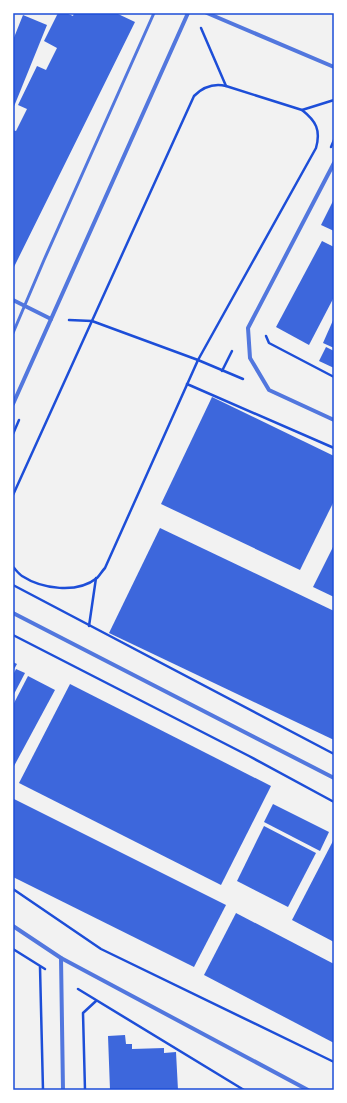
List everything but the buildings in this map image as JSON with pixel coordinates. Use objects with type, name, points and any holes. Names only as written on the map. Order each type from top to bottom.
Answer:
[{"type":"street","points":[[13,404],[96,215],[188,13]]},
{"type":"street","points":[[207,13],[334,67]]},
{"type":"street","points":[[334,163],[248,328],[250,358],[269,390],[334,420]]},
{"type":"street","points":[[13,300],[51,319]]},
{"type":"street","points":[[13,613],[334,778]]},
{"type":"street","points":[[13,926],[61,958],[308,1090]]},
{"type":"street","points":[[61,958],[63,1090]]},
{"type":"lane","points":[[13,333],[154,13]]},
{"type":"path","points":[[196,28],[207,24]]},
{"type":"path","points":[[200,26],[226,86]]},
{"type":"path","points":[[13,495],[194,96],[204,88],[218,84],[302,110],[311,117],[316,126],[319,137],[316,148],[198,360],[105,568],[96,578],[71,588],[55,587],[37,583],[21,576],[13,567]]},
{"type":"path","points":[[302,110],[334,100]]},
{"type":"path","points":[[51,319],[92,321],[198,360],[269,390]]},
{"type":"path","points":[[265,335],[269,343],[334,377]]},
{"type":"path","points":[[187,384],[334,448]]},
{"type":"path","points":[[13,434],[19,420]]},
{"type":"path","points":[[89,626],[96,578]]},
{"type":"path","points":[[13,586],[334,754]]},
{"type":"path","points":[[13,635],[334,802]]},
{"type":"path","points":[[13,889],[101,949],[334,1062]]},
{"type":"path","points":[[13,949],[244,1090]]},
{"type":"path","points":[[40,966],[43,1090]]},
{"type":"path","points":[[85,1090],[83,1013],[96,1001]]}]
